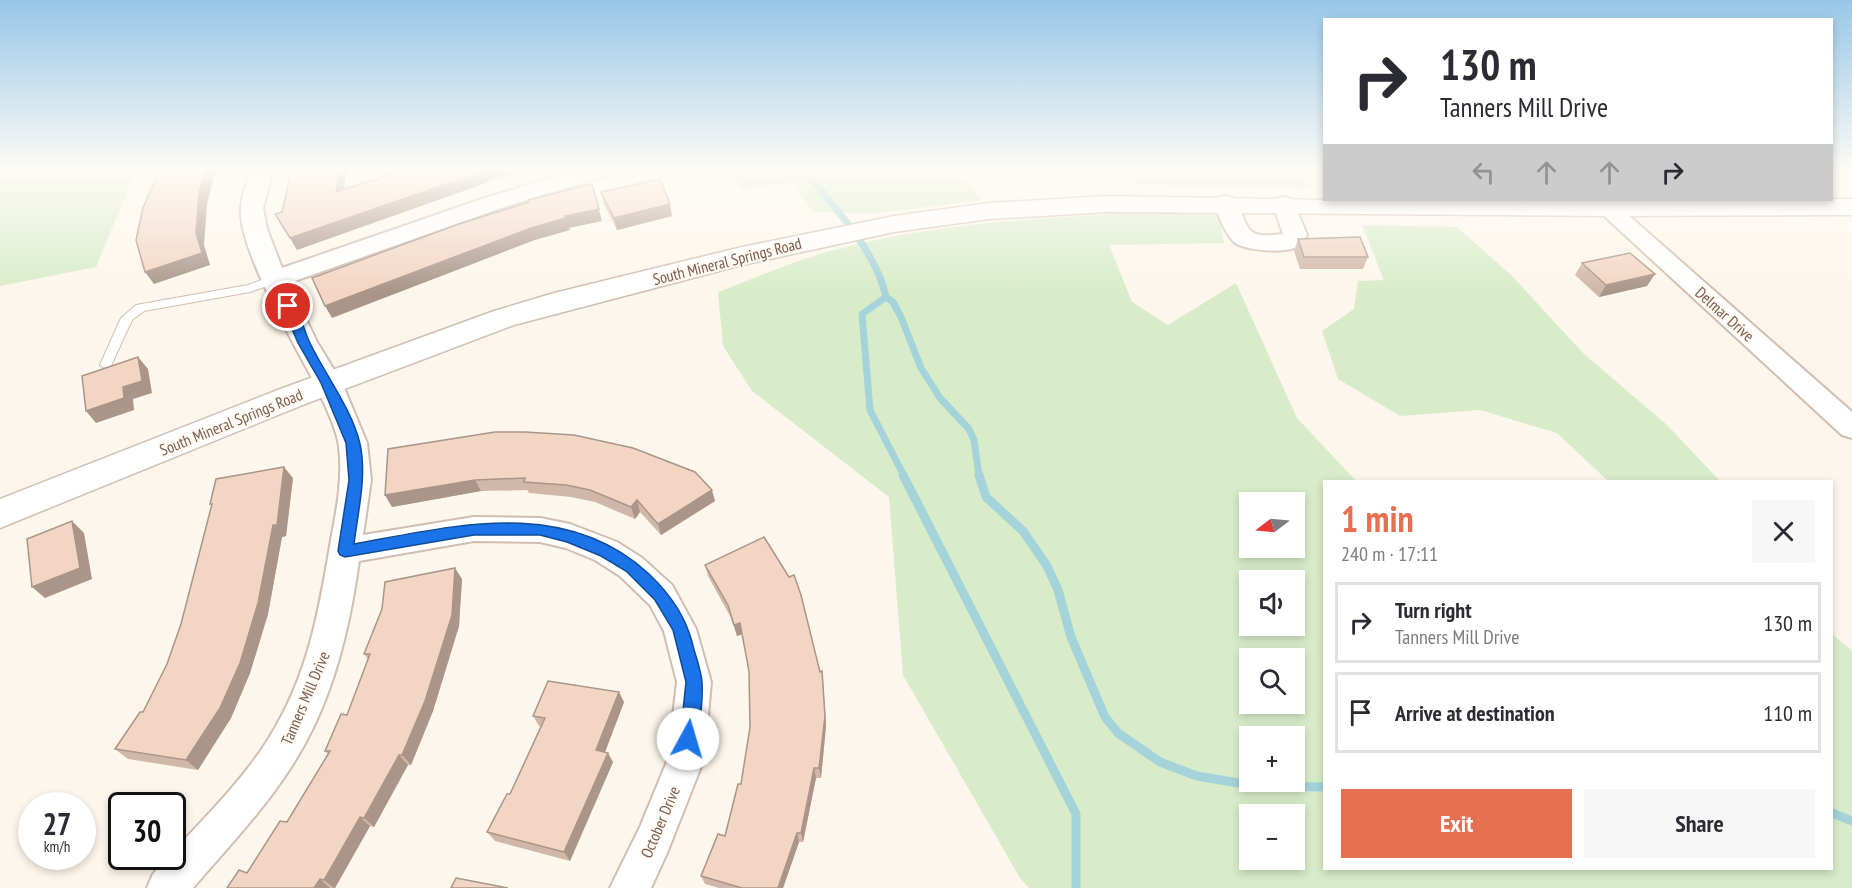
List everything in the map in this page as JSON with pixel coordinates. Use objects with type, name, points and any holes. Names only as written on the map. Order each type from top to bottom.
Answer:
[{"type":"street","name":"Tanners Mill Drive","points":[[167,888],[255,788],[282,750],[307,701],[325,656],[338,602],[356,480],[353,443],[328,383],[304,343],[262,251],[252,209]]},
{"type":"street","points":[[275,279],[475,209]]},
{"type":"street","name":"South Mineral Springs Road","points":[[0,514],[328,383],[467,331],[554,303],[855,231],[957,215],[1015,209]]},
{"type":"street","points":[[1228,209],[1239,236],[1247,242],[1289,242],[1294,235],[1286,209]]},
{"type":"street","name":"Delmar Drive","points":[[1608,209],[1852,428]]},
{"type":"street","name":"October Drive","points":[[345,551],[474,529],[540,530],[570,536],[606,551],[631,567],[661,595],[680,629],[694,682],[686,759],[654,840],[630,888]]},
{"type":"lane","points":[[106,365],[127,318],[140,308],[250,288],[275,279]]},
{"type":"green space","points":[[0,209],[120,209],[96,267],[0,286]]},
{"type":"green space","points":[[811,209],[905,209],[876,213],[813,212]]},
{"type":"green space","points":[[1166,212],[1219,213],[1224,243],[1109,245],[1132,302],[1168,325],[1236,283],[1297,418],[1355,480],[1323,480],[1323,870],[1833,870],[1833,635],[1852,651],[1852,888],[1029,888],[1020,878],[903,675],[889,497],[752,391],[723,346],[718,292],[834,250],[916,233],[999,222]]},
{"type":"green space","points":[[1362,225],[1457,227],[1511,275],[1583,353],[1667,425],[1719,480],[1607,480],[1557,433],[1480,410],[1400,416],[1338,379],[1322,331],[1354,309],[1358,281],[1384,280]]},
{"type":"building","points":[[143,209],[198,209],[196,233],[202,253],[145,272],[136,240]]},
{"type":"building","points":[[283,209],[373,209],[290,238],[275,214],[282,212]]},
{"type":"building","points":[[505,209],[597,209],[565,216],[566,218],[531,228],[325,306],[312,278]]},
{"type":"building","points":[[610,209],[648,209],[614,218]]},
{"type":"building","points":[[1360,237],[1368,257],[1304,257],[1298,239]]},
{"type":"building","points":[[1630,253],[1655,274],[1606,285],[1582,263]]},
{"type":"building","points":[[138,357],[142,381],[123,387],[124,398],[86,411],[82,376]]},
{"type":"building","points":[[495,432],[574,435],[633,448],[695,472],[712,490],[658,524],[637,500],[631,507],[590,490],[566,485],[524,482],[525,478],[475,480],[385,495],[388,449]]},
{"type":"building","points":[[284,467],[277,525],[273,525],[258,603],[240,663],[220,708],[186,760],[115,749],[140,712],[143,712],[167,664],[181,624],[212,504],[210,504],[216,479]]},
{"type":"building","points":[[72,521],[80,568],[32,587],[27,539]]},
{"type":"building","points":[[764,537],[789,577],[794,575],[801,595],[820,672],[822,671],[825,716],[819,768],[814,768],[801,833],[797,833],[778,888],[742,888],[701,876],[718,834],[725,836],[738,784],[741,784],[750,727],[749,671],[740,623],[734,625],[728,605],[705,565]]},
{"type":"building","points":[[455,568],[452,615],[425,701],[402,755],[399,755],[364,818],[360,817],[324,880],[320,879],[314,888],[227,888],[239,870],[247,873],[280,821],[287,822],[330,751],[325,751],[341,714],[347,715],[370,654],[364,654],[382,609],[385,582]]},
{"type":"building","points":[[548,681],[619,692],[596,750],[608,753],[564,852],[487,832],[507,794],[510,794],[545,718],[533,716]]},
{"type":"building","points":[[456,878],[508,888],[451,888]]},
{"type":"waterway","points":[[836,209],[873,262],[886,297]]},
{"type":"waterway","points":[[886,297],[893,302],[901,317],[921,368],[940,398],[969,429],[974,440],[979,476]]},
{"type":"waterway","points":[[886,297],[862,314],[870,410],[904,476]]},
{"type":"waterway","points":[[903,475],[1076,814],[1076,888]]},
{"type":"waterway","points":[[979,475],[986,497],[1023,531],[1047,566],[1058,590],[1071,637],[1105,717],[1118,733],[1160,762],[1197,776],[1256,786],[1323,787]]},
{"type":"waterway","points":[[1833,813],[1852,821]]},
{"type":"route","points":[[288,306],[304,343],[328,383],[353,443],[356,480],[345,551],[474,529],[540,530],[570,536],[606,551],[631,567],[661,595],[680,629],[694,682],[688,739]]}]
